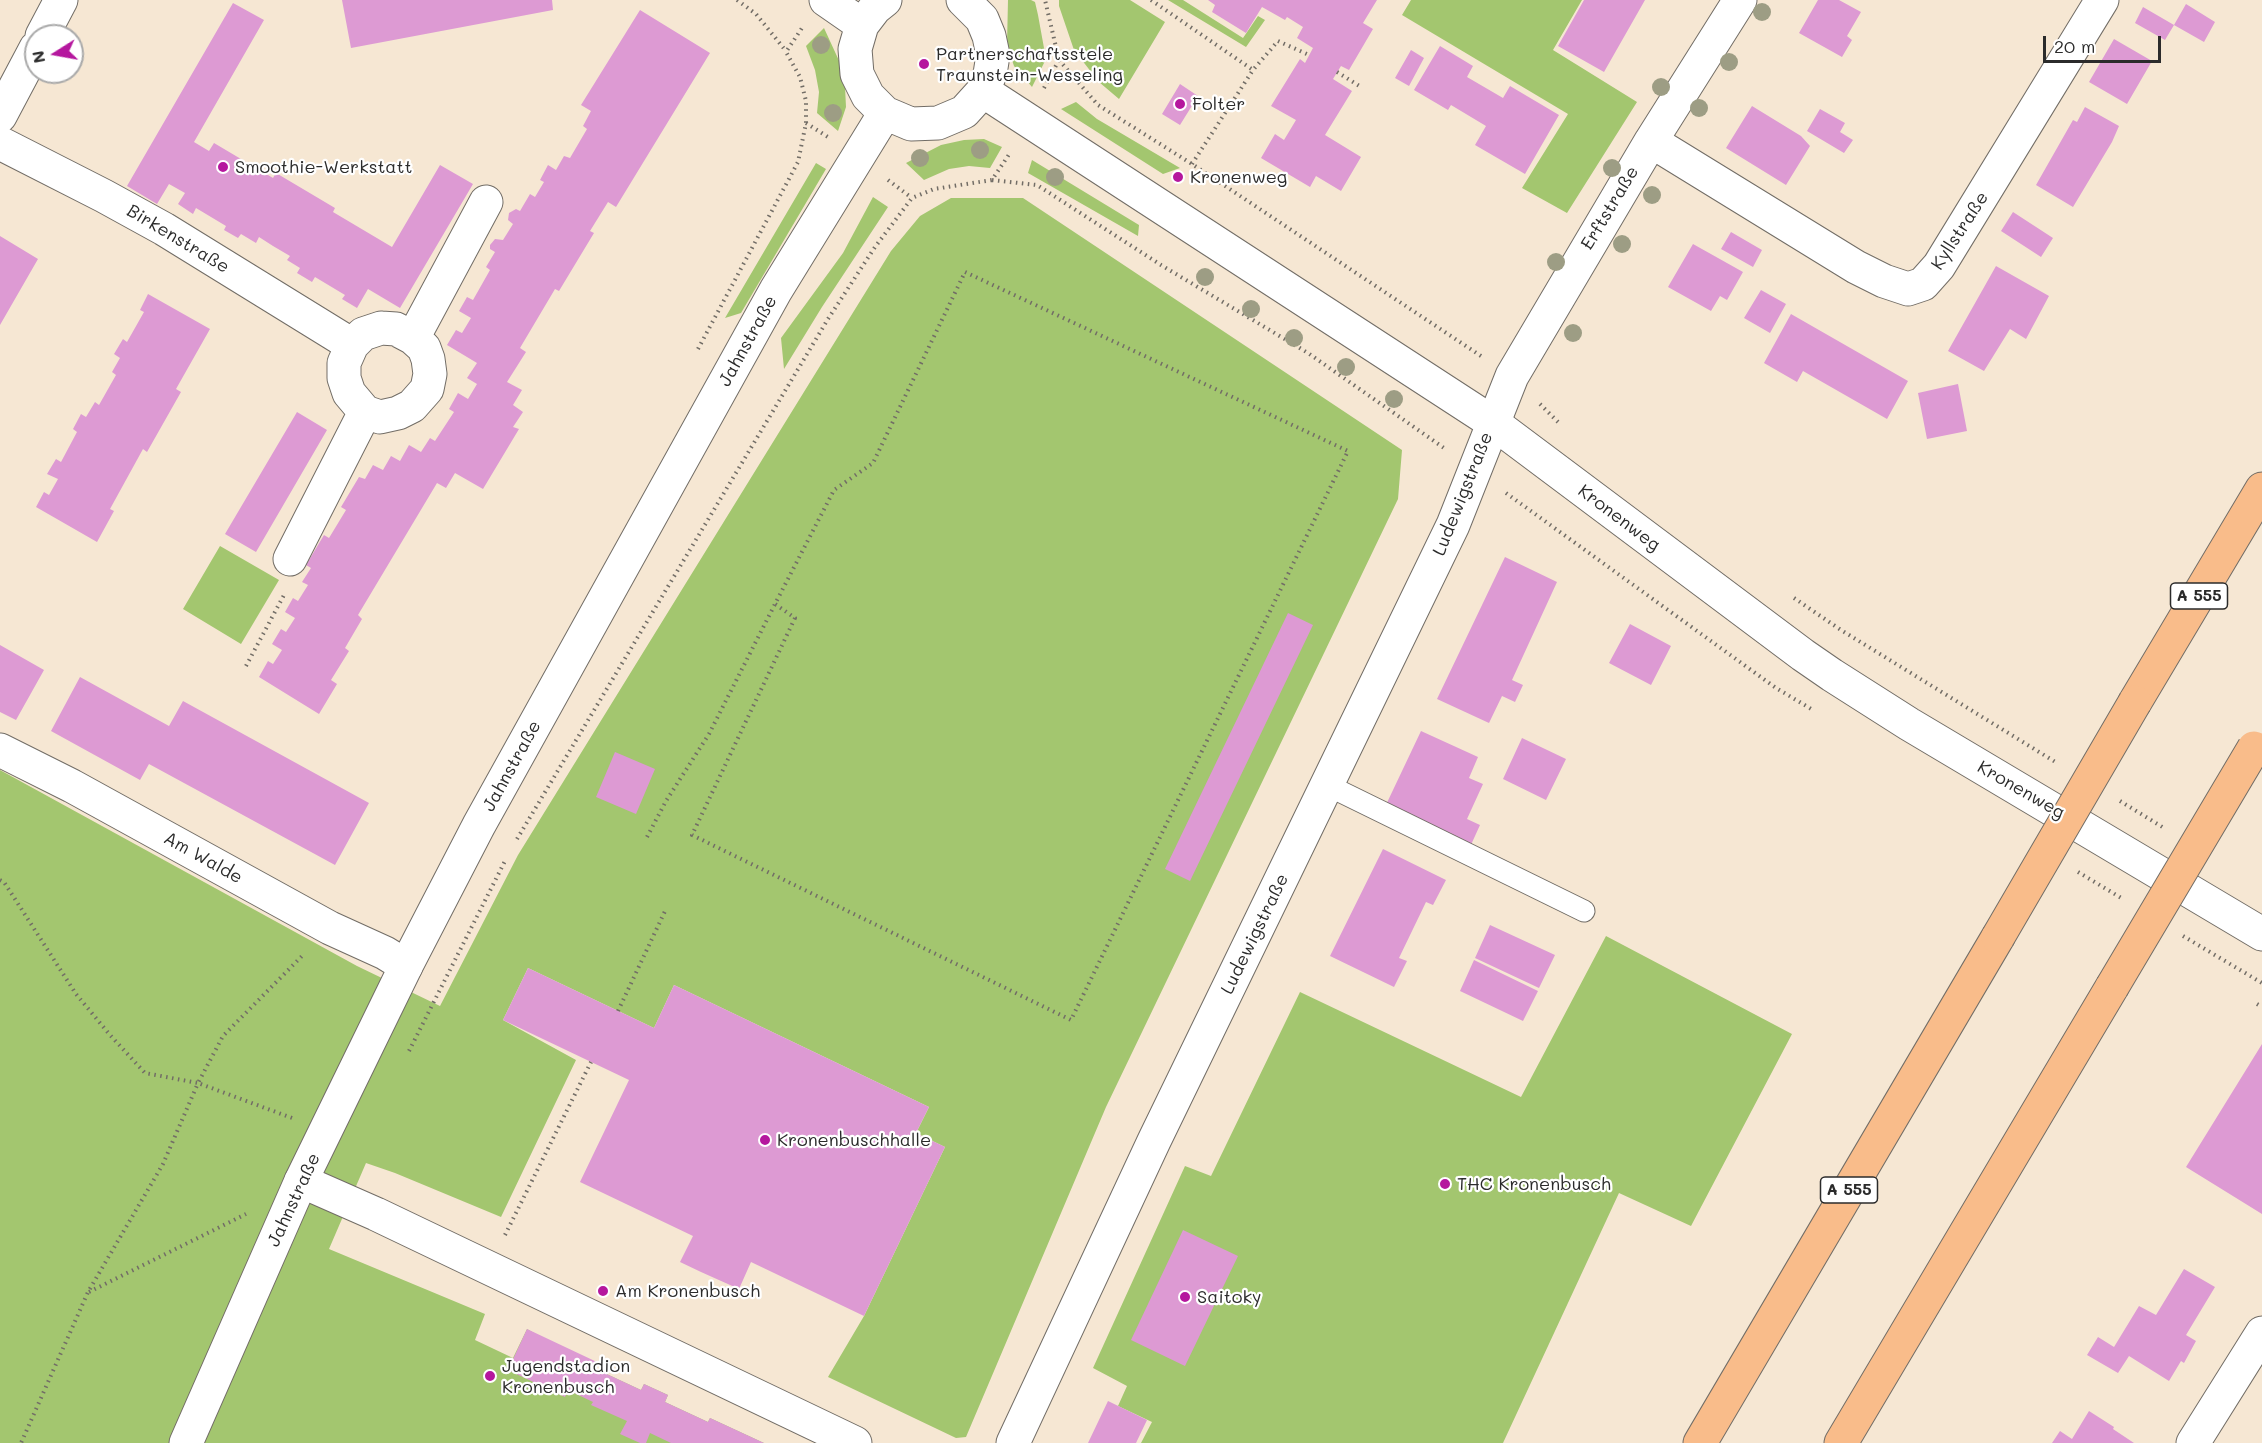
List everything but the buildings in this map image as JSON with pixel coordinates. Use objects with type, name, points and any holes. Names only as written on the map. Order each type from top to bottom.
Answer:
[{"type":"highway","name":"A 555","points":[[1700,1443],[2262,489]]},
{"type":"highway","points":[[1841,1443],[2258,741]]},
{"type":"street","points":[[48,24],[61,0]]},
{"type":"street","points":[[826,0],[862,25]]},
{"type":"street","points":[[885,0],[874,8],[862,25],[855,49],[857,74],[868,96],[885,113],[911,124],[938,123],[964,112],[983,91],[990,74],[993,55],[989,36],[982,19],[963,0]]},
{"type":"street","name":"Erftstraße","points":[[1492,422],[1512,376],[1651,141],[1740,0]]},
{"type":"street","name":"Kyllstraße","points":[[1651,141],[1856,267],[1908,290],[1923,284],[1939,266],[2102,0]]},
{"type":"street","points":[[0,116],[24,71]]},
{"type":"street","name":"Kronenweg","points":[[983,91],[1492,422],[1823,669],[1910,724],[2262,934]]},
{"type":"street","name":"Jahnstraße","points":[[186,1443],[301,1181],[406,966],[479,825],[776,290],[885,113]]},
{"type":"street","name":"Birkenstraße","points":[[0,143],[164,229],[352,345]]},
{"type":"street","points":[[413,338],[486,202]]},
{"type":"street","points":[[381,328],[396,329],[413,338],[424,348],[428,359],[430,374],[422,395],[412,406],[398,413],[380,417],[365,412],[349,393],[344,378],[344,363],[352,345],[363,334],[381,328]]},
{"type":"street","points":[[290,559],[365,412]]},
{"type":"street","name":"Ludewigstraße","points":[[1013,1443],[1154,1141],[1453,525],[1492,422]]},
{"type":"street","name":"Am Walde","points":[[0,750],[72,786],[330,928],[406,966]]},
{"type":"street","points":[[301,1181],[855,1443]]},
{"type":"street","points":[[2193,1443],[2262,1333]]},
{"type":"lane","points":[[1327,785],[1584,911]]},
{"type":"path","points":[[737,0],[756,14],[786,52]]},
{"type":"path","points":[[1046,0],[1059,60],[1098,105],[1192,164],[1512,376],[1563,427]]},
{"type":"path","points":[[1151,0],[1253,70]]},
{"type":"path","points":[[1192,164],[1253,70],[1278,41],[1309,55]]},
{"type":"path","points":[[992,180],[1005,162],[1059,60]]},
{"type":"path","points":[[1337,72],[1361,87]]},
{"type":"path","points":[[515,843],[828,319],[875,247],[912,198],[934,189],[992,180],[1037,185],[1161,265],[1308,353],[1776,688],[1816,712]]},
{"type":"path","points":[[647,837],[666,801],[709,734],[775,604],[834,490],[873,463],[964,272],[1348,451],[1071,1020],[692,835],[795,618],[775,604]]},
{"type":"path","points":[[246,666],[291,583],[290,559]]},
{"type":"path","points":[[1791,597],[2061,765]]},
{"type":"path","points":[[2112,796],[2172,833]]},
{"type":"path","points":[[404,1061],[510,853]]},
{"type":"path","points":[[2070,866],[2130,903]]},
{"type":"path","points":[[0,880],[4,882],[76,994],[145,1073],[198,1083],[301,1121]]},
{"type":"path","points":[[618,1011],[666,909]]},
{"type":"path","points":[[21,1443],[88,1292],[163,1164],[198,1083],[223,1036],[330,928]]},
{"type":"path","points":[[2181,934],[2262,983]]},
{"type":"path","points":[[489,1268],[591,1062]]},
{"type":"path","points":[[88,1292],[256,1209]]},
{"type":"green space","points":[[1008,0],[1035,2],[1046,59],[1032,87],[1014,66],[1007,45]]},
{"type":"green space","points":[[1059,0],[1130,0],[1165,22],[1119,99],[1099,82],[1074,50]]},
{"type":"green space","points":[[1168,0],[1183,0],[1243,38],[1258,16],[1265,20],[1246,47]]},
{"type":"green space","points":[[1411,0],[1582,0],[1553,50],[1637,102],[1567,213],[1522,188],[1568,114],[1402,15]]},
{"type":"green space","points":[[824,28],[841,65],[845,87],[846,107],[838,131],[817,113],[819,92],[815,70],[806,46]]},
{"type":"green space","points":[[1076,102],[1097,119],[1180,168],[1163,174],[1061,109]]},
{"type":"green space","points":[[984,139],[1002,147],[990,168],[969,166],[949,169],[924,180],[906,163],[941,145]]},
{"type":"green space","points":[[1032,160],[1139,225],[1138,236],[1028,173]]},
{"type":"green space","points":[[816,163],[826,169],[741,313],[725,318]]},
{"type":"green space","points":[[873,197],[888,207],[784,369],[781,338],[843,253]]},
{"type":"green space","points":[[951,198],[1023,198],[1402,450],[1398,499],[1106,1107],[966,1437],[956,1438],[828,1377],[864,1316],[945,1147],[916,1133],[929,1107],[674,985],[654,1028],[528,968],[503,1020],[576,1060],[501,1217],[366,1163],[329,1249],[485,1314],[475,1340],[513,1358],[527,1329],[596,1369],[641,1390],[644,1384],[668,1395],[665,1402],[708,1422],[710,1418],[764,1443],[0,1443],[0,770],[357,966],[440,1006],[518,855],[891,251],[920,216]]},
{"type":"green space","points":[[220,546],[279,580],[241,644],[183,609]]},
{"type":"green space","name":"THC Kronenbusch","points":[[1606,936],[1792,1034],[1691,1226],[1619,1193],[1503,1443],[1141,1443],[1152,1422],[1118,1406],[1127,1386],[1093,1368],[1185,1166],[1211,1176],[1300,992],[1521,1097]]},
{"type":"place","name":"Partnerschaftsstele Traunstein-Wesseling","points":[[924,64]]},
{"type":"place","name":"Folter","points":[[1180,104]]},
{"type":"place","name":"Smoothie-Werkstatt","points":[[223,167]]},
{"type":"place","name":"Kronenweg","points":[[1178,177]]},
{"type":"place","name":"Kronenbuschhalle","points":[[765,1140]]},
{"type":"place","name":"THC Kronenbusch","points":[[1445,1184]]},
{"type":"place","name":"Am Kronenbusch","points":[[603,1291]]},
{"type":"place","name":"Saitoky","points":[[1185,1297]]},
{"type":"place","name":"Jugendstadion Kronenbusch","points":[[490,1376]]}]
